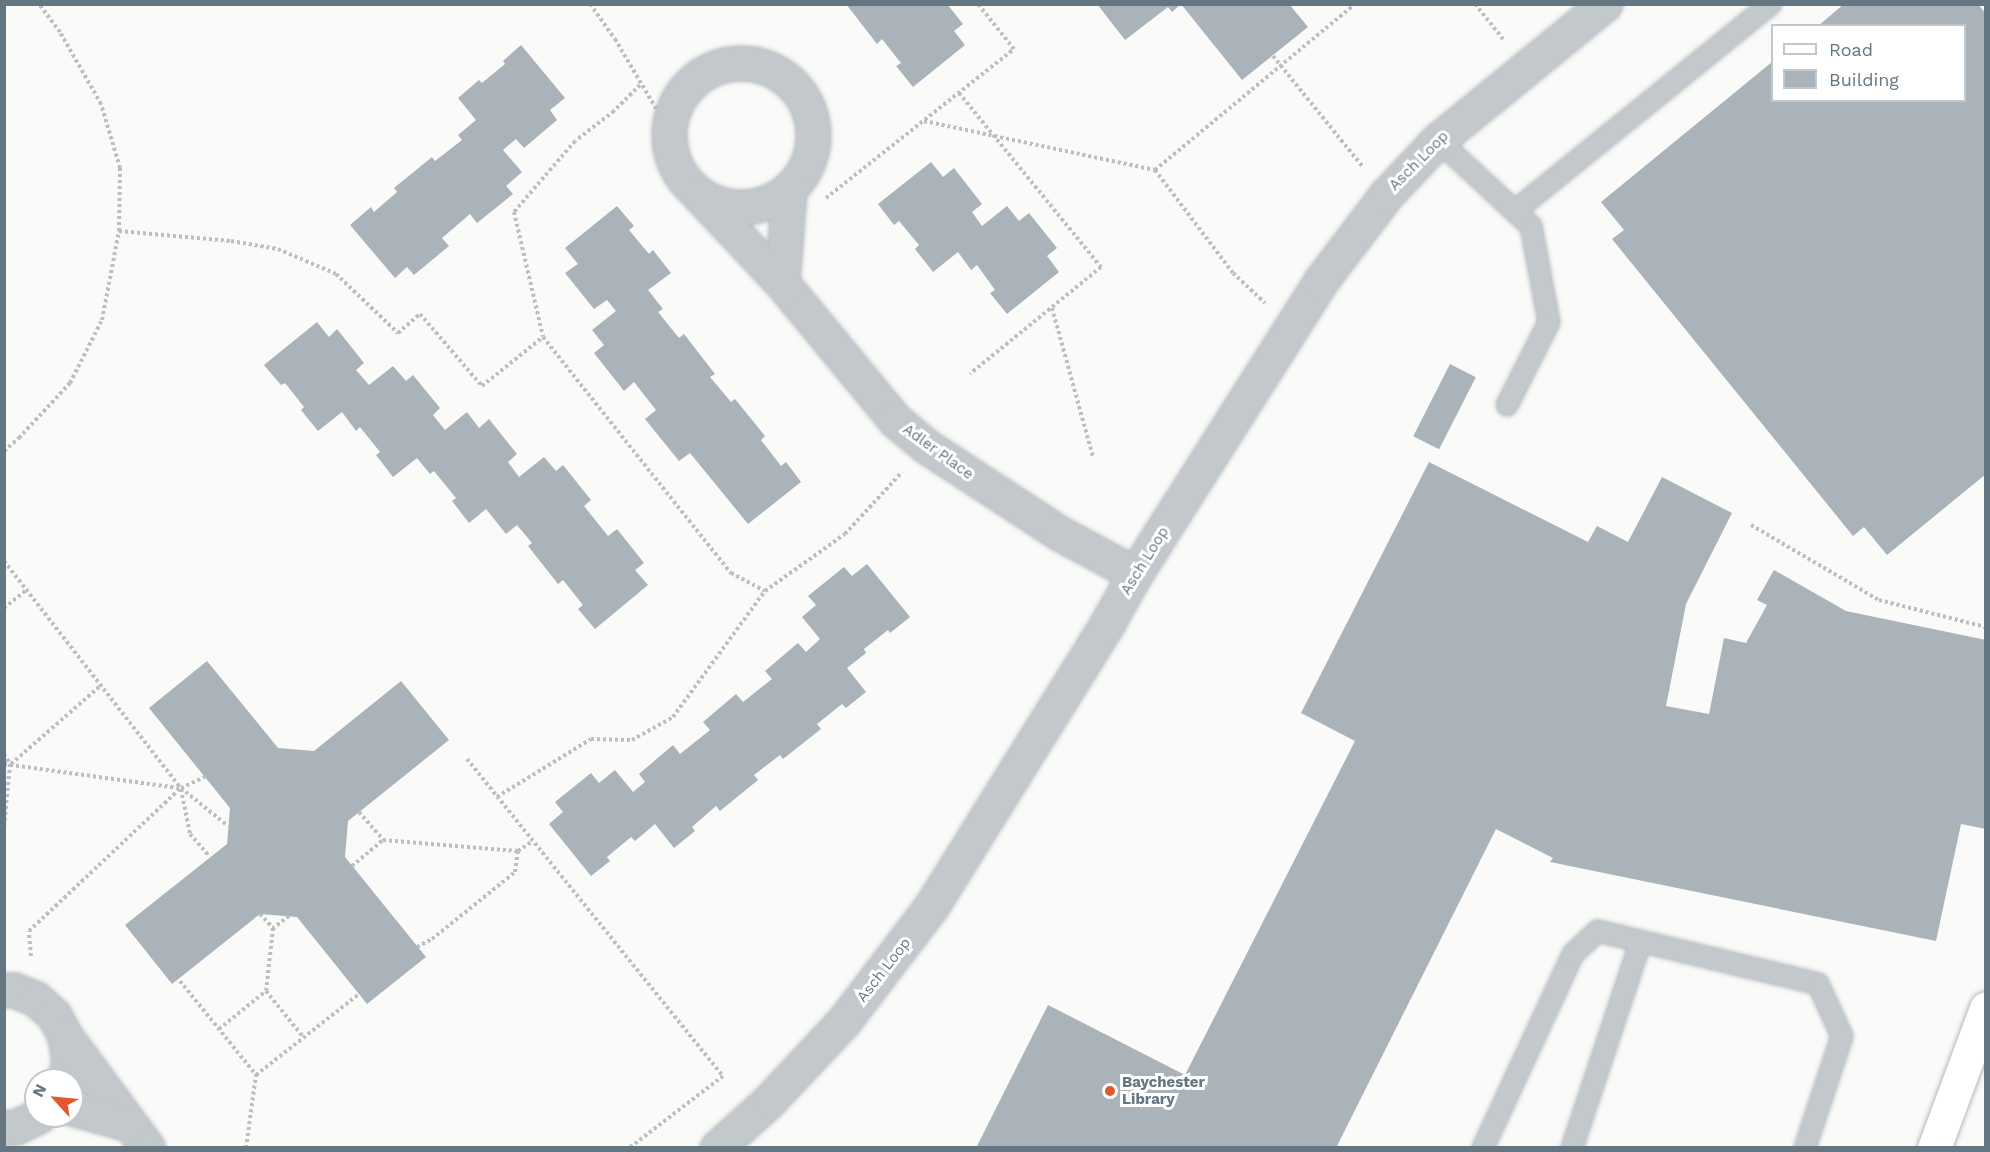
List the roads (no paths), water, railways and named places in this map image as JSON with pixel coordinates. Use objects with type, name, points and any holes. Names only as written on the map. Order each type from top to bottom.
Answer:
[{"type":"main road","points":[[1934,1148],[1986,1008]]},
{"type":"street","name":"Asch Loop","points":[[717,1148],[768,1102],[844,1021],[918,925],[1011,782],[1135,574],[1320,282],[1386,195],[1438,140],[1605,4]]},
{"type":"street","name":"Adler Place","points":[[698,194],[720,205],[745,208],[768,202],[789,190],[804,173],[812,151],[814,128],[808,105],[795,86],[777,72],[755,63],[732,63],[709,70],[689,85],[675,105],[668,129],[674,161],[681,177],[782,283],[895,420],[926,446],[1059,533],[1135,574]]},
{"type":"street","points":[[782,283],[789,190]]},
{"type":"street","points":[[4,990],[14,990],[36,999],[54,1015],[65,1036],[139,1136]]},
{"type":"street","points":[[65,1036],[69,1060],[67,1068]]},
{"type":"street","points":[[84,1113],[139,1136]]},
{"type":"street","points":[[4,1128],[16,1127],[24,1123]]},
{"type":"lane","points":[[1515,211],[1771,4]]},
{"type":"lane","points":[[1438,140],[1531,226],[1549,322],[1507,405]]},
{"type":"lane","points":[[1483,1148],[1573,954],[1598,930],[1818,984],[1842,1036],[1805,1148]]},
{"type":"lane","points":[[1572,1148],[1641,941]]},
{"type":"place","name":"Baychester Library","points":[[1110,1091]]}]
